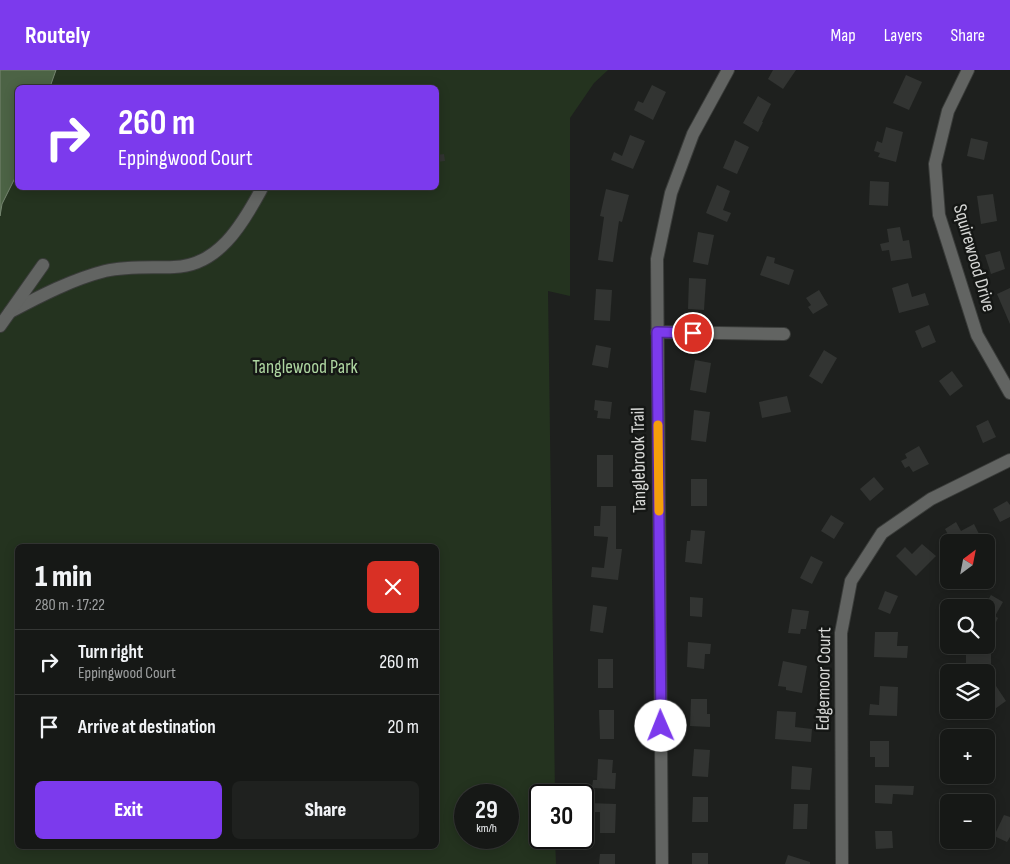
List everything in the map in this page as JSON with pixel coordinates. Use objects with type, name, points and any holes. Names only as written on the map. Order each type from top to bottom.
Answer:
[{"type":"street","name":"Tanglebrook Trail","points":[[662,864],[657,259],[670,193],[693,134],[728,70]]},
{"type":"street","name":"Squirewood Drive","points":[[968,70],[948,111],[935,164],[938,215],[977,335],[1010,393]]},
{"type":"street","points":[[10,312],[31,300],[103,272],[144,267],[193,265],[218,250],[235,232],[248,215],[261,190]]},
{"type":"street","points":[[0,326],[43,265]]},
{"type":"street","points":[[657,332],[784,334]]},
{"type":"street","name":"Edgemoor Court","points":[[842,864],[841,633],[851,581],[882,533],[930,499],[1010,460]]},
{"type":"green space","name":"Tanglewood Park","points":[[0,70],[608,70],[594,83],[570,118],[570,296],[548,291],[555,784],[529,784],[529,849],[555,849],[556,864],[0,864]]},
{"type":"shaded area","points":[[0,70],[56,70],[51,85],[15,85],[15,178],[2,204],[0,216]]},
{"type":"building","points":[[773,70],[796,70],[783,89],[768,79]]},
{"type":"building","points":[[906,75],[922,82],[909,110],[893,103]]},
{"type":"building","points":[[652,85],[666,92],[653,120],[634,110],[638,101],[643,103]]},
{"type":"building","points":[[758,96],[771,104],[758,132],[743,123]]},
{"type":"building","points":[[886,127],[903,132],[896,162],[878,157],[880,153],[874,151],[877,141],[882,143]]},
{"type":"building","points":[[630,135],[645,141],[633,169],[611,160],[614,152],[622,156]]},
{"type":"building","points":[[971,138],[988,142],[984,160],[967,156]]},
{"type":"building","points":[[735,140],[749,147],[737,174],[723,168]]},
{"type":"building","points":[[444,154],[445,161],[439,162],[439,155]]},
{"type":"building","points":[[870,181],[889,182],[888,206],[869,205]]},
{"type":"building","points":[[717,185],[730,191],[723,210],[731,213],[727,222],[706,213]]},
{"type":"building","points":[[606,189],[629,195],[622,222],[619,221],[613,262],[598,260],[604,217],[600,216]]},
{"type":"building","points":[[993,194],[997,221],[981,224],[977,196]]},
{"type":"building","points":[[900,227],[903,241],[909,240],[912,258],[891,261],[889,250],[882,251],[880,244],[889,242],[887,229]]},
{"type":"building","points":[[698,232],[714,235],[708,265],[693,262]]},
{"type":"building","points":[[1000,251],[1005,269],[991,274],[985,255]]},
{"type":"building","points":[[767,256],[775,258],[774,263],[794,270],[789,285],[760,275]]},
{"type":"building","points":[[689,278],[706,279],[704,310],[688,309]]},
{"type":"building","points":[[908,283],[912,297],[925,293],[929,305],[899,313],[892,288]]},
{"type":"building","points":[[1010,288],[1010,324],[997,294]]},
{"type":"building","points":[[596,289],[612,290],[610,321],[594,320]]},
{"type":"building","points":[[819,290],[828,305],[813,314],[808,307],[811,305],[806,298]]},
{"type":"building","points":[[929,325],[936,342],[922,348],[915,331]]},
{"type":"building","points":[[596,345],[611,348],[608,368],[592,365]]},
{"type":"building","points":[[824,350],[837,358],[822,384],[809,376]]},
{"type":"building","points":[[695,360],[711,363],[706,393],[690,390]]},
{"type":"building","points":[[952,371],[963,386],[950,396],[939,381]]},
{"type":"building","points":[[787,396],[791,412],[762,418],[759,402]]},
{"type":"building","points":[[595,400],[612,402],[610,419],[597,418],[598,411],[594,410]]},
{"type":"building","points":[[694,410],[710,412],[706,442],[691,440]]},
{"type":"building","points":[[988,420],[996,437],[983,443],[976,426]]},
{"type":"building","points":[[919,446],[929,464],[913,472],[909,466],[905,468],[901,461],[907,458],[905,454]]},
{"type":"building","points":[[597,455],[613,455],[613,487],[597,487]]},
{"type":"building","points":[[874,477],[884,489],[870,501],[860,489]]},
{"type":"building","points":[[691,479],[707,479],[707,506],[691,506]]},
{"type":"building","points":[[1007,501],[1010,505],[1010,517],[1000,522],[993,509]]},
{"type":"building","points":[[601,506],[616,506],[616,549],[622,549],[618,580],[591,577],[592,567],[604,568],[608,537],[594,536],[594,526],[600,526]]},
{"type":"building","points":[[831,515],[844,523],[834,539],[821,531]]},
{"type":"building","points":[[956,522],[961,531],[974,524],[979,534],[948,534],[945,529]]},
{"type":"building","points":[[691,530],[705,531],[702,564],[685,562],[687,541],[690,541]]},
{"type":"building","points":[[922,544],[936,556],[916,576],[896,556],[905,547],[912,554]]},
{"type":"building","points":[[811,556],[823,562],[812,584],[800,578]]},
{"type":"building","points":[[885,591],[898,596],[890,614],[878,609]]},
{"type":"building","points":[[991,595],[1003,602],[995,616],[995,599],[989,599]]},
{"type":"building","points":[[690,597],[703,598],[702,617],[690,616]]},
{"type":"building","points":[[593,605],[607,607],[603,633],[590,631]]},
{"type":"building","points":[[792,609],[809,611],[806,629],[801,629],[800,634],[788,633]]},
{"type":"building","points":[[875,632],[898,632],[897,646],[908,646],[907,658],[874,657]]},
{"type":"building","points":[[688,642],[711,644],[710,654],[705,654],[704,669],[687,667]]},
{"type":"building","points":[[966,654],[991,654],[991,664],[966,664]]},
{"type":"building","points":[[598,659],[613,659],[613,688],[598,688]]},
{"type":"building","points":[[783,661],[807,666],[802,693],[786,690],[786,687],[778,686]]},
{"type":"building","points":[[880,686],[898,687],[897,716],[869,715],[870,704],[879,705]]},
{"type":"building","points":[[995,687],[1006,701],[995,709]]},
{"type":"building","points":[[691,699],[707,699],[707,714],[710,714],[710,727],[690,726]]},
{"type":"building","points":[[599,710],[614,710],[614,739],[600,739]]},
{"type":"building","points":[[777,711],[796,712],[795,727],[812,729],[811,742],[775,739]]},
{"type":"building","points":[[870,741],[889,741],[889,767],[875,767],[875,757],[870,757]]},
{"type":"building","points":[[694,749],[710,750],[708,777],[692,776]]},
{"type":"building","points":[[598,759],[613,760],[612,773],[616,773],[615,789],[594,788],[593,780],[597,780]]},
{"type":"building","points":[[792,766],[812,768],[810,790],[791,789]]},
{"type":"building","points":[[875,785],[914,786],[913,795],[893,794],[892,804],[875,803]]},
{"type":"building","points":[[693,797],[708,797],[708,822],[692,822]]},
{"type":"building","points":[[594,803],[616,804],[615,833],[600,833],[600,812],[594,812]]},
{"type":"building","points":[[794,804],[808,804],[807,829],[793,829]]},
{"type":"building","points":[[1004,815],[1010,817],[1010,837],[1007,842],[995,836]]},
{"type":"building","points":[[875,831],[892,831],[893,848],[876,849]]},
{"type":"building","points":[[692,853],[708,853],[708,864],[692,864]]},
{"type":"building","points":[[600,854],[615,854],[615,864],[599,864]]},
{"type":"building","points":[[788,855],[810,862],[810,864],[785,864]]},
{"type":"slow traffic","points":[[658,425],[659,511]]},
{"type":"route","points":[[661,726],[657,332],[693,333]]}]
